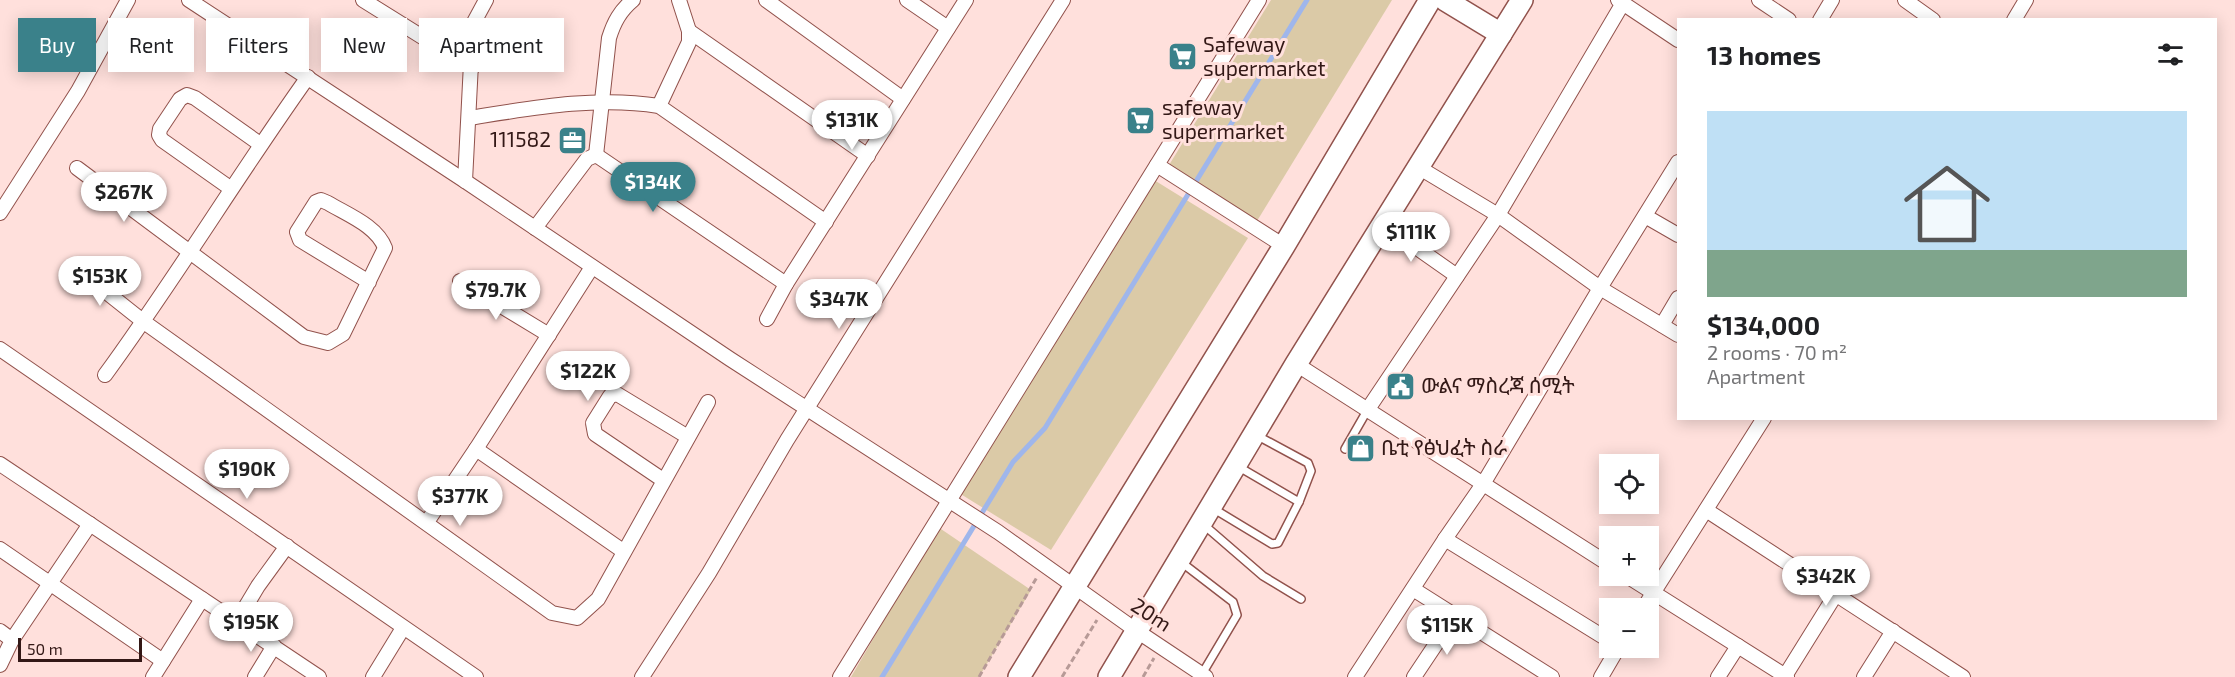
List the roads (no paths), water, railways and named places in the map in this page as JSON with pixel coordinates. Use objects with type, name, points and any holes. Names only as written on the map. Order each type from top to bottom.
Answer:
[{"type":"main road","points":[[1019,677],[1284,246],[1430,0]]},
{"type":"main road","points":[[1445,0],[1501,34]]},
{"type":"main road","points":[[1109,677],[1296,364],[1522,0]]},
{"type":"street","points":[[0,213],[78,91],[128,0]]},
{"type":"street","name":"20m","points":[[189,0],[807,409],[998,532],[1204,676]]},
{"type":"street","points":[[363,0],[419,35]]},
{"type":"street","points":[[477,18],[486,0]]},
{"type":"street","points":[[596,155],[609,38],[623,9],[633,0]]},
{"type":"street","points":[[659,106],[689,42],[689,31],[679,0]]},
{"type":"street","points":[[766,0],[903,99]]},
{"type":"street","points":[[907,0],[948,28]]},
{"type":"street","points":[[766,319],[966,0]]},
{"type":"street","points":[[642,677],[709,573],[787,440],[1064,0]]},
{"type":"street","points":[[840,677],[1259,0]]},
{"type":"street","points":[[1759,0],[1786,18]]},
{"type":"street","points":[[1821,18],[1832,0]]},
{"type":"street","points":[[1905,0],[1922,5],[1932,18]]},
{"type":"street","points":[[2014,18],[2026,0]]},
{"type":"street","points":[[1368,409],[1498,215],[1620,2],[1641,6],[1677,39]]},
{"type":"street","points":[[689,31],[868,156]]},
{"type":"street","points":[[465,181],[472,72]]},
{"type":"street","points":[[105,375],[190,254],[260,144],[308,78]]},
{"type":"street","points":[[230,188],[162,140],[159,135],[160,129],[180,99],[188,95],[195,98],[260,144]]},
{"type":"street","points":[[469,118],[561,104],[633,102],[659,106],[826,222]]},
{"type":"street","points":[[535,228],[587,159],[596,155]]},
{"type":"street","points":[[596,155],[786,284]]},
{"type":"street","points":[[1355,677],[1483,484],[1677,164]]},
{"type":"street","points":[[1157,165],[1284,246]]},
{"type":"street","points":[[1419,167],[1498,215],[1600,288],[1677,335]]},
{"type":"street","points":[[77,168],[304,337],[328,343],[343,334],[369,282],[385,248],[381,238],[372,230],[328,203],[321,200],[316,202],[297,232],[300,240],[369,282]]},
{"type":"street","points":[[1645,216],[1677,234]]},
{"type":"street","points":[[1383,224],[1457,276]]},
{"type":"street","points":[[427,522],[592,267]]},
{"type":"street","points":[[76,268],[144,322],[552,613],[577,618],[597,599],[708,402]]},
{"type":"street","points":[[460,281],[549,335]]},
{"type":"street","points":[[1662,325],[1677,300]]},
{"type":"street","points":[[0,349],[476,677]]},
{"type":"street","points":[[1296,364],[1599,558]]},
{"type":"street","points":[[663,480],[595,434],[593,423],[610,396],[617,394],[688,436]]},
{"type":"street","points":[[1649,598],[1763,420]]},
{"type":"street","points":[[476,449],[623,551]]},
{"type":"street","points":[[0,464],[320,677]]},
{"type":"street","points":[[1706,510],[1963,677]]},
{"type":"street","points":[[0,665],[12,640],[90,524]]},
{"type":"street","points":[[1445,539],[1599,634]]},
{"type":"street","points":[[237,621],[258,586],[287,546]]},
{"type":"street","points":[[0,549],[163,661]]},
{"type":"street","points":[[1644,586],[1786,676],[1836,594]]},
{"type":"street","points":[[1413,589],[1552,677]]},
{"type":"street","points":[[153,677],[202,599]]},
{"type":"street","points":[[1415,676],[1454,617]]},
{"type":"street","points":[[373,677],[403,628]]},
{"type":"street","points":[[0,631],[12,640]]},
{"type":"street","points":[[1864,677],[1893,631]]},
{"type":"street","points":[[255,677],[274,646]]},
{"type":"street","points":[[1718,677],[1738,646]]},
{"type":"street","points":[[1601,677],[1612,658]]},
{"type":"lane","points":[[1345,450],[1368,409]]},
{"type":"lane","points":[[1207,515],[1272,544],[1278,543],[1299,502],[1311,471],[1308,463],[1255,434]]},
{"type":"lane","points":[[1237,465],[1299,502]]},
{"type":"lane","points":[[1207,515],[1256,571],[1301,599]]},
{"type":"lane","points":[[1179,561],[1233,602],[1237,615],[1204,676]]},
{"type":"waterway","points":[[882,677],[1013,462],[1045,428],[1307,0]]},
{"type":"place","name":"Safeway supermarket","points":[[1182,57]]},
{"type":"place","name":"safeway supermarket","points":[[1141,120]]},
{"type":"place","name":"111582","points":[[572,140]]},
{"type":"place","name":"ውልና ማስረጃ ሰሚት","points":[[1400,386]]},
{"type":"place","name":"ቤቲ የፅህፈት ስራ","points":[[1360,448]]}]
